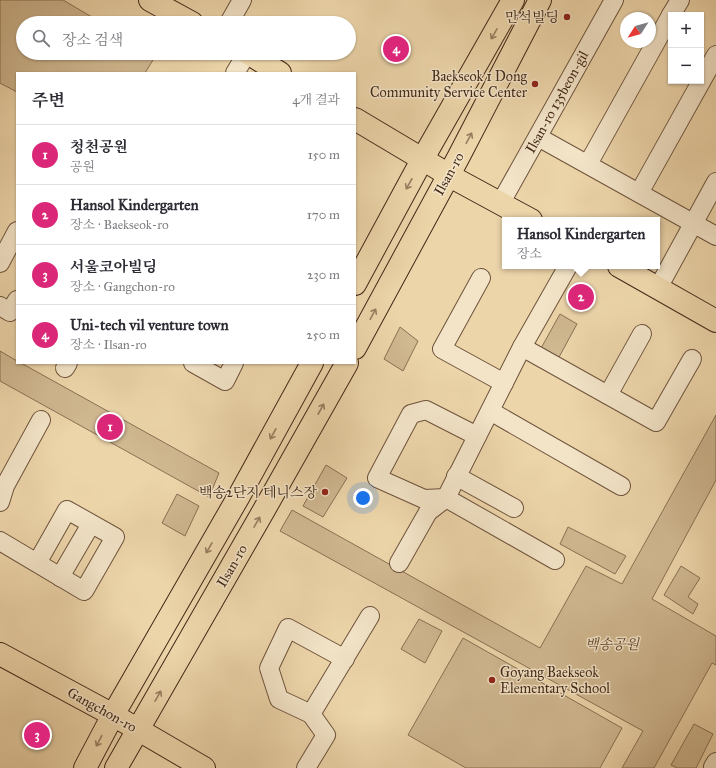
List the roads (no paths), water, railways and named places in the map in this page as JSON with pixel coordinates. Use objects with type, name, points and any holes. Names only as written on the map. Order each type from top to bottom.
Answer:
[{"type":"main road","points":[[150,0],[179,16]]},
{"type":"main road","points":[[356,282],[422,160],[513,0]]},
{"type":"main road","name":"Ilsan-ro","points":[[356,346],[540,0]]},
{"type":"main road","points":[[259,60],[278,72]]},
{"type":"main road","points":[[356,120],[422,160],[525,217]]},
{"type":"main road","points":[[624,269],[716,321]]},
{"type":"main road","name":"Ilsan-ro","points":[[85,768],[113,715],[239,496],[311,364]]},
{"type":"main road","name":"Ilsan-ro","points":[[116,768],[346,364]]},
{"type":"main road","name":"Gangchon-ro","points":[[0,654],[113,715],[204,768]]},
{"type":"street","points":[[233,16],[242,0]]},
{"type":"street","name":"Ilsan-ro 135beon-gil","points":[[500,204],[614,0]]},
{"type":"street","points":[[673,12],[680,0]]},
{"type":"street","points":[[588,164],[668,20]]},
{"type":"street","points":[[639,193],[716,56]]},
{"type":"street","points":[[237,72],[244,60]]},
{"type":"street","points":[[538,137],[716,236]]},
{"type":"street","points":[[658,288],[716,182]]},
{"type":"street","points":[[0,263],[16,233]]},
{"type":"street","points":[[399,563],[428,512],[446,498],[522,347],[566,269]]},
{"type":"street","points":[[481,278],[442,349],[504,383]]},
{"type":"street","points":[[0,306],[10,312],[16,302]]},
{"type":"street","points":[[608,395],[642,334]]},
{"type":"street","points":[[522,347],[656,422],[692,359]]},
{"type":"street","points":[[195,364],[225,381],[234,364]]},
{"type":"street","points":[[477,436],[426,410],[411,414],[378,478],[424,499],[446,498],[555,560]]},
{"type":"street","points":[[490,411],[621,486]]},
{"type":"street","points":[[0,502],[5,486],[7,467],[41,420]]},
{"type":"street","points":[[456,476],[514,508]]},
{"type":"street","points":[[0,542],[84,591],[115,537],[67,510],[37,563]]},
{"type":"street","points":[[60,577],[91,524]]},
{"type":"street","points":[[311,714],[370,616]]},
{"type":"street","points":[[306,768],[326,735],[311,714],[278,699],[269,668],[288,628],[345,659]]},
{"type":"street","points":[[716,762],[713,767],[716,768]]},
{"type":"place","name":"만석빌딩","points":[[567,17]]},
{"type":"place","name":"Uni-tech vil venture town","points":[[396,49]]},
{"type":"place","name":"Baekseok 1 Dong Community Service Center","points":[[535,84]]},
{"type":"place","name":"Hansol Kindergarten","points":[[581,297]]},
{"type":"place","name":"청천공원","points":[[110,427]]},
{"type":"place","name":"백송2단지 테니스장","points":[[325,492]]},
{"type":"place","name":"Goyang Baekseok Elementary School","points":[[492,680]]},
{"type":"place","name":"서울코아빌딩","points":[[37,735]]},
{"type":"park label","name":"백송공원","points":[[612,644]]}]
